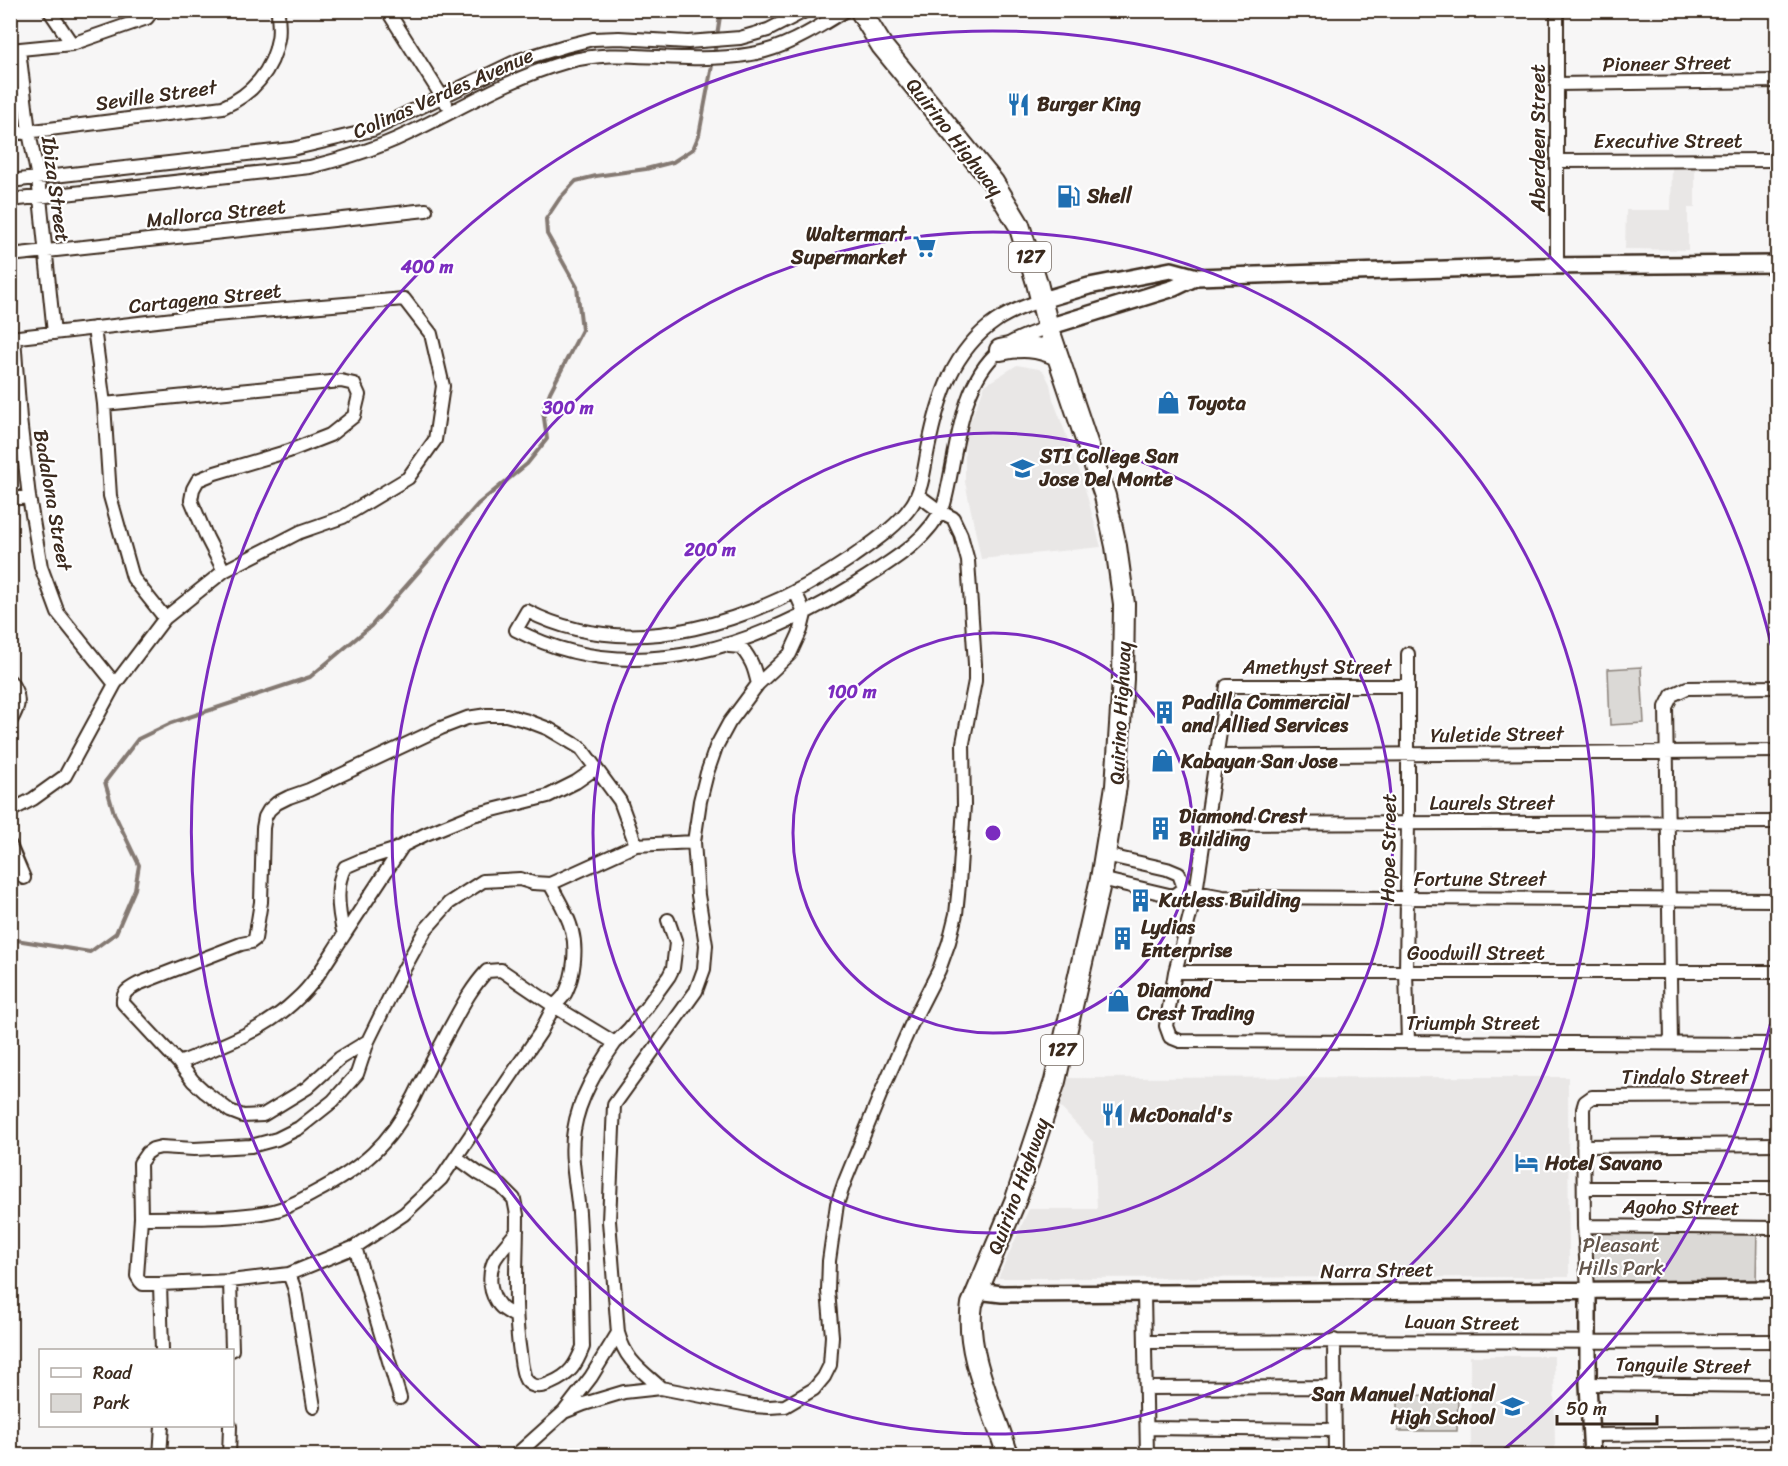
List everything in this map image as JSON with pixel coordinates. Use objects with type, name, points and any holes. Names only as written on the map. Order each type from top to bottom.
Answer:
[{"type":"main road","name":"Quirino Highway","points":[[860,10],[882,46],[993,182],[1019,225],[1048,327],[1105,496],[1116,546],[1124,604],[1125,634],[1116,786],[1101,879],[1055,1081],[1016,1199],[977,1291],[970,1314],[975,1354],[1008,1455]]},
{"type":"main road","points":[[1000,350],[1032,347],[1057,355]]},
{"type":"street","points":[[49,10],[72,44]]},
{"type":"street","points":[[15,50],[72,44],[147,18],[153,10]]},
{"type":"street","name":"Seville Street","points":[[10,134],[223,107],[236,102],[261,79],[273,58],[279,37],[278,10]]},
{"type":"street","points":[[387,10],[452,111]]},
{"type":"street","name":"Colinas Verdes Avenue","points":[[10,181],[292,149],[372,130],[519,60],[553,49],[593,39],[682,41],[735,39],[768,30],[807,10]]},
{"type":"street","name":"Colinas Verdes Avenue","points":[[10,200],[310,167],[381,146],[527,75],[558,64],[597,55],[690,58],[754,54],[777,47],[846,10]]},
{"type":"street","name":"Aberdeen Street","points":[[1557,10],[1557,266]]},
{"type":"street","points":[[735,39],[736,56]]},
{"type":"street","points":[[676,58],[682,41]]},
{"type":"street","name":"Ibiza Street","points":[[15,50],[38,178],[54,333]]},
{"type":"street","points":[[519,60],[527,75]]},
{"type":"street","name":"Pioneer Street","points":[[1557,84],[1778,81]]},
{"type":"street","name":"Executive Street","points":[[1558,161],[1778,160]]},
{"type":"street","name":"Mallorca Street","points":[[10,255],[426,210]]},
{"type":"street","points":[[1197,277],[1174,288],[1019,338],[990,358],[977,379],[964,414],[941,512],[910,547],[845,591],[805,614],[753,637],[664,657],[614,658],[564,649],[516,630],[527,610],[547,621],[583,630],[624,635],[665,634],[731,617],[795,591],[826,575],[885,533],[906,513],[918,495],[937,410],[951,372],[975,339],[998,320],[1042,300],[1089,286],[1171,270],[1197,277],[1557,266],[1778,264]]},
{"type":"street","name":"Cartagena Street","points":[[13,338],[191,317],[404,299],[431,334],[443,386],[435,440],[408,478],[343,517],[300,532],[224,571]]},
{"type":"street","points":[[94,328],[104,404],[110,496],[133,578],[165,618]]},
{"type":"street","name":"Badalona Street","points":[[13,338],[15,420],[41,567],[58,613],[115,684]]},
{"type":"street","points":[[10,811],[33,799],[65,776],[115,684],[165,618],[224,571],[191,500],[198,480],[289,452],[330,435],[354,416],[358,395],[354,384],[341,381],[104,404]]},
{"type":"street","points":[[564,1412],[624,1392],[661,1388],[753,1406],[785,1406],[814,1389],[830,1365],[832,1336],[828,1292],[837,1204],[882,1088],[910,1025],[939,970],[956,914],[964,805],[963,743],[975,681],[968,561],[961,534],[953,518],[918,495]]},
{"type":"street","points":[[10,499],[29,497]]},
{"type":"street","points":[[661,1388],[630,1360],[622,1347],[618,1333],[609,1221],[614,1105],[696,991],[704,969],[706,945],[698,895],[694,842],[704,782],[716,747],[729,723],[758,684],[790,654],[801,630],[805,614],[795,591]]},
{"type":"street","points":[[725,645],[741,648],[750,657],[758,684]]},
{"type":"street","name":"Hope Street","points":[[1408,654],[1406,972],[1408,1042]]},
{"type":"street","points":[[10,681],[17,691],[19,709],[10,722]]},
{"type":"street","name":"Amethyst Street","points":[[1216,756],[1227,687],[1408,687]]},
{"type":"street","points":[[1671,1043],[1666,707],[1672,695],[1687,688],[1778,687]]},
{"type":"street","points":[[368,1041],[340,1058],[307,1088],[263,1115],[243,1116],[230,1111],[193,1081],[179,1063],[127,1009],[123,1003],[123,996],[127,990],[138,984],[255,939],[261,903],[261,853],[265,817],[269,810],[278,803],[467,718],[506,715],[549,729],[580,748],[620,801],[636,845]]},
{"type":"street","name":"Yuletide Street","points":[[1216,756],[1778,751]]},
{"type":"street","points":[[1175,972],[1190,890],[1206,824],[1216,756]]},
{"type":"street","points":[[344,936],[339,887],[345,867],[402,847],[426,834],[473,815],[548,796],[576,782],[596,768]]},
{"type":"street","name":"Laurels Street","points":[[1206,824],[1778,822]]},
{"type":"street","points":[[550,884],[573,933],[574,952],[571,978],[566,994],[554,1006],[540,1032],[441,1179],[404,1214],[355,1247],[289,1274],[230,1281],[143,1284],[140,1281],[137,1276],[141,1218],[140,1163],[147,1153],[161,1147],[194,1149],[251,1146],[277,1139],[299,1128],[333,1101],[357,1074],[368,1041],[398,980],[426,929],[449,903],[483,881],[520,879],[533,883],[550,884],[636,845],[694,842]]},
{"type":"street","points":[[10,845],[24,878]]},
{"type":"street","points":[[179,1063],[223,1045],[268,1022],[299,998],[344,936],[402,847]]},
{"type":"street","points":[[1105,855],[1167,869],[1179,874],[1190,890]]},
{"type":"street","name":"Fortune Street","points":[[1101,879],[1173,896],[1190,890],[1223,897],[1778,900]]},
{"type":"street","points":[[456,1157],[501,1186],[514,1199],[517,1215],[515,1316],[520,1358],[528,1382],[534,1386],[543,1387],[564,1376],[577,1363],[583,1347],[579,1213],[573,1161],[573,1131],[597,1070],[673,968],[676,944],[668,920]]},
{"type":"street","points":[[141,1218],[222,1216],[274,1210],[293,1204],[370,1158],[392,1134],[460,1010],[477,981],[487,971],[501,970],[615,1043]]},
{"type":"street","name":"Goodwill Street","points":[[1175,972],[1778,972]]},
{"type":"street","name":"Triumph Street","points":[[1175,972],[1166,1026],[1170,1036],[1180,1041],[1778,1044]]},
{"type":"street","name":"Tindalo Street","points":[[1584,1146],[1583,1109],[1585,1102],[1592,1097],[1778,1096]]},
{"type":"street","points":[[1592,1455],[1588,1384],[1584,1146],[1778,1144]]},
{"type":"street","points":[[1584,1188],[1778,1188]]},
{"type":"street","name":"Agoho Street","points":[[1584,1226],[1778,1228]]},
{"type":"street","points":[[515,1316],[500,1307],[495,1299],[491,1291],[491,1270],[495,1259],[517,1232]]},
{"type":"street","points":[[355,1247],[400,1398]]},
{"type":"street","points":[[289,1274],[295,1290],[314,1407]]},
{"type":"street","points":[[230,1281],[232,1349]]},
{"type":"street","points":[[160,1284],[162,1349]]},
{"type":"street","name":"Narra Street","points":[[977,1291],[1002,1294],[1144,1294],[1778,1289]]},
{"type":"street","points":[[1144,1294],[1148,1455]]},
{"type":"street","points":[[514,1455],[564,1412],[591,1377],[618,1333]]},
{"type":"street","points":[[1334,1340],[1335,1455]]},
{"type":"street","name":"Lauan Street","points":[[1145,1342],[1778,1341]]},
{"type":"street","name":"Tanguile Street","points":[[1588,1384],[1778,1386]]},
{"type":"street","points":[[1146,1388],[1335,1387]]},
{"type":"street","points":[[160,1455],[162,1427]]},
{"type":"street","points":[[230,1427],[230,1455]]},
{"type":"street","points":[[1147,1428],[1335,1430]]},
{"type":"street","points":[[1590,1436],[1778,1433]]},
{"type":"shaded area","points":[[1672,166],[1695,166],[1695,208],[1688,208],[1688,250],[1625,249],[1626,210],[1671,210]]},
{"type":"shaded area","name":"STI College San Jose Del Monte","points":[[1017,365],[1039,369],[1044,372],[1050,384],[1053,399],[1083,481],[1101,547],[981,559],[965,482],[965,434],[985,385]]},
{"type":"shaded area","points":[[1568,1077],[1569,1277],[998,1278],[1029,1209],[1097,1209],[1094,1143],[1060,1107],[1063,1078]]},
{"type":"shaded area","name":"San Manuel National High School","points":[[1470,1356],[1554,1356],[1555,1455],[1471,1455]]},
{"type":"green space","points":[[1641,667],[1644,723],[1610,725],[1608,669]]},
{"type":"green space","name":"Pleasant Hills Park","points":[[1589,1227],[1757,1227],[1756,1285],[1591,1288]]},
{"type":"green space","points":[[1398,1395],[1458,1396],[1457,1431],[1398,1431]]},
{"type":"waterway","points":[[717,36],[721,10]]},
{"type":"waterway","points":[[10,939],[90,952],[116,933],[135,889],[139,865],[114,813],[105,782],[138,739],[171,723],[310,677],[371,626],[478,504],[527,464],[547,439],[543,411],[550,392],[582,330],[577,287],[547,234],[546,219],[560,198],[576,181],[673,162],[693,149],[699,135],[716,44]]},
{"type":"place","name":"Burger King","points":[[1019,104]]},
{"type":"place","name":"Shell","points":[[1069,196]]},
{"type":"place","name":"Waltermart Supermarket","points":[[924,246]]},
{"type":"place","name":"Toyota","points":[[1169,403]]},
{"type":"place","name":"STI College San Jose Del Monte","points":[[1022,468]]},
{"type":"place","name":"Padilla Commercial and Allied Services","points":[[1164,713]]},
{"type":"place","name":"Kabayan San Jose","points":[[1163,761]]},
{"type":"place","name":"Diamond Crest Building","points":[[1161,828]]},
{"type":"place","name":"Kutless Building","points":[[1141,900]]},
{"type":"place","name":"Lydias Enterprise","points":[[1123,938]]},
{"type":"place","name":"Diamond Crest Trading","points":[[1119,1001]]},
{"type":"place","name":"McDonald's","points":[[1112,1115]]},
{"type":"place","name":"Hotel Savano","points":[[1527,1163]]},
{"type":"place","name":"San Manuel National High School","points":[[1513,1406]]}]
